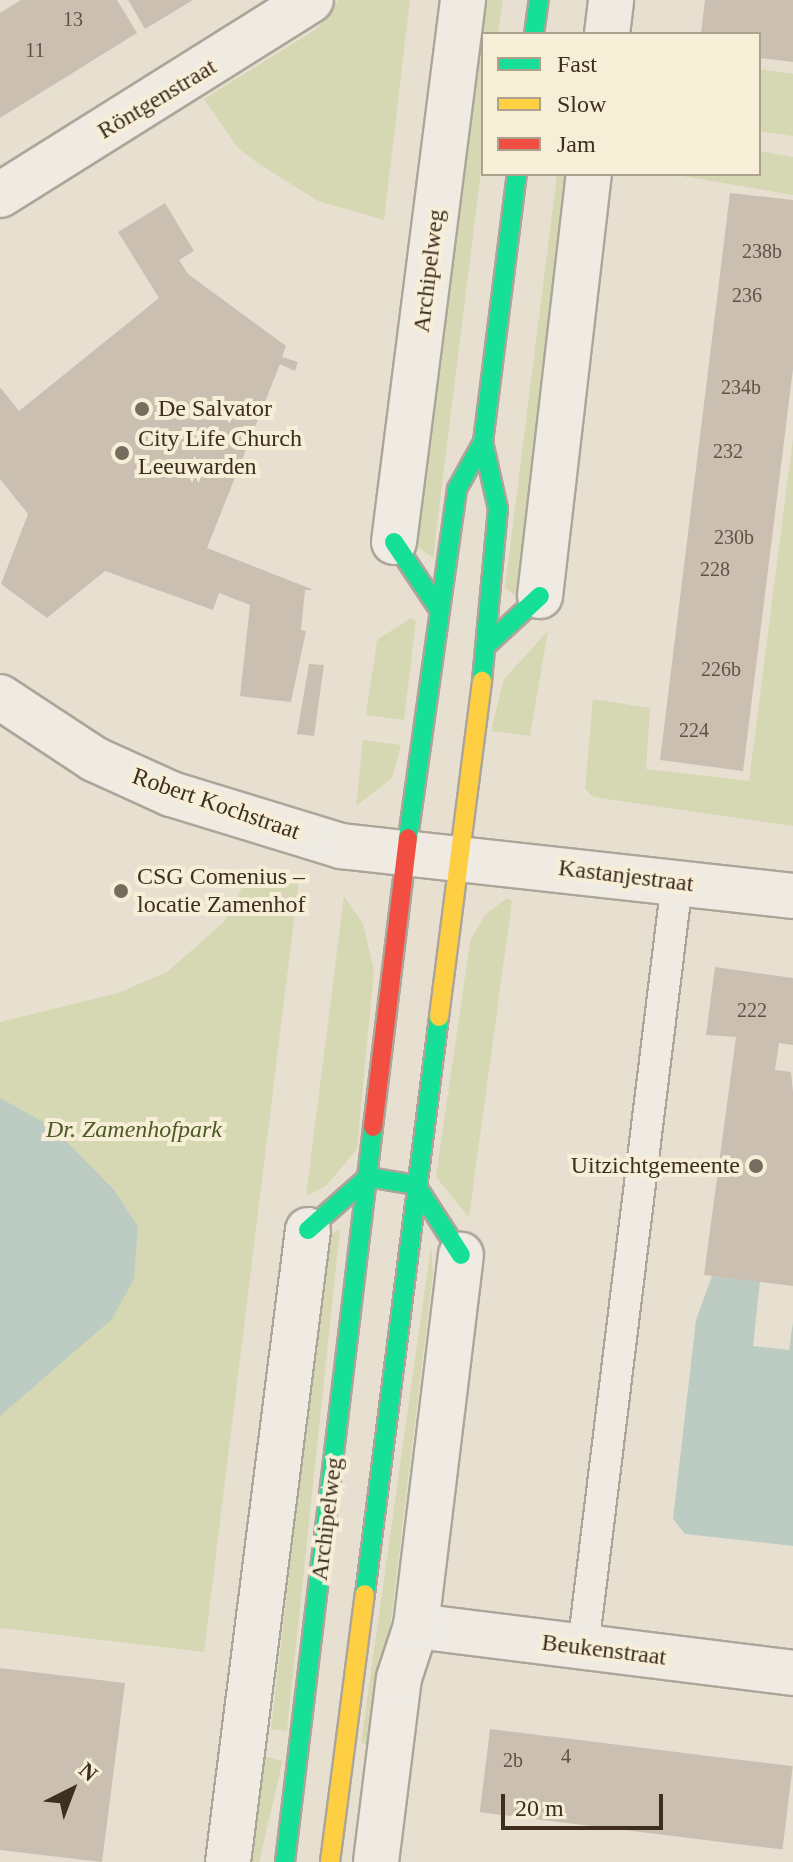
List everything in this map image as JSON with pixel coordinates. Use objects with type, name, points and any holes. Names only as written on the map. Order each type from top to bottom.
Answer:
[{"type":"main road","points":[[534,32],[539,0]]},
{"type":"main road","name":"Archipelweg","points":[[330,1862],[487,645],[498,509],[483,442],[517,176]]},
{"type":"main road","name":"Archipelweg","points":[[285,1862],[405,850],[438,608],[457,489],[483,442]]},
{"type":"main road","points":[[394,542],[438,608]]},
{"type":"main road","points":[[487,645],[540,596]]},
{"type":"main road","points":[[308,1230],[368,1177],[416,1185],[461,1255]]},
{"type":"street","name":"Röntgenstraat","points":[[0,195],[311,0]]},
{"type":"street","name":"Archipelweg","points":[[394,542],[463,0]]},
{"type":"street","points":[[607,32],[611,0]]},
{"type":"street","points":[[540,596],[589,176]]},
{"type":"street","name":"Robert Kochstraat","points":[[0,697],[94,759],[171,794],[341,846],[405,850]]},
{"type":"street","points":[[405,850],[459,855]]},
{"type":"street","name":"Kastanjestraat","points":[[459,855],[793,896]]},
{"type":"street","points":[[228,1862],[308,1230]]},
{"type":"street","points":[[376,1862],[399,1678],[416,1626],[461,1255]]},
{"type":"street","name":"Beukenstraat","points":[[416,1626],[793,1673]]},
{"type":"lane","points":[[583,1647],[677,882]]},
{"type":"green space","points":[[338,0],[410,0],[384,220],[318,201],[259,164],[238,148],[204,99],[318,28]]},
{"type":"green space","points":[[486,0],[503,0],[498,32],[482,32]]},
{"type":"green space","points":[[481,40],[481,170],[433,558],[417,546]]},
{"type":"green space","points":[[761,69],[793,74],[793,136],[761,131]]},
{"type":"green space","points":[[761,151],[793,157],[793,195],[683,176],[761,176]]},
{"type":"green space","points":[[557,176],[573,176],[521,590],[514,595],[505,588]]},
{"type":"green space","points":[[793,438],[793,826],[593,797],[585,789],[593,699],[650,708],[646,769],[749,781]]},
{"type":"green space","points":[[411,618],[416,621],[404,720],[366,715],[377,640]]},
{"type":"green space","points":[[548,631],[530,736],[491,731],[504,679]]},
{"type":"green space","points":[[363,740],[401,745],[392,778],[356,806]]},
{"type":"green space","name":"Dr. Zamenhofpark","points":[[251,870],[299,879],[204,1652],[0,1628],[0,1022],[118,993],[167,972],[224,922]]},
{"type":"green space","points":[[344,896],[363,924],[374,970],[357,1149],[326,1186],[306,1196]]},
{"type":"green space","points":[[507,898],[512,901],[469,1217],[436,1177],[470,941],[485,915]]},
{"type":"green space","points":[[340,1229],[287,1731],[271,1729],[328,1236]]},
{"type":"green space","points":[[431,1245],[433,1273],[376,1745],[361,1743]]},
{"type":"green space","points":[[266,1757],[283,1761],[259,1862],[242,1860]]},
{"type":"shaded area","points":[[0,1098],[52,1127],[115,1191],[138,1227],[134,1279],[112,1319],[0,1416]]},
{"type":"shaded area","points":[[712,1276],[760,1281],[753,1346],[789,1350],[793,1322],[793,1546],[685,1534],[673,1519],[696,1320]]},
{"type":"building","points":[[21,0],[117,0],[137,33],[0,118],[0,13]]},
{"type":"building","points":[[128,0],[193,0],[145,29]]},
{"type":"building","points":[[705,0],[793,0],[793,62],[761,58],[761,32],[701,32]]},
{"type":"building","points":[[730,193],[793,200],[793,369],[743,771],[660,760]]},
{"type":"building","name":"City Life Church Leeuwarden","points":[[165,203],[194,251],[179,260],[188,274],[286,346],[282,357],[298,362],[295,371],[280,364],[207,548],[314,590],[305,590],[301,630],[306,631],[291,702],[240,696],[250,605],[219,593],[213,610],[105,571],[47,618],[1,584],[28,514],[0,479],[0,387],[19,411],[159,298],[118,232]]},
{"type":"building","points":[[309,664],[324,665],[314,736],[297,734]]},
{"type":"building","name":"Uitzichtgemeente","points":[[715,967],[793,978],[793,1045],[779,1043],[775,1070],[791,1072],[793,1092],[793,1286],[704,1275],[736,1037],[706,1035]]},
{"type":"building","points":[[0,1668],[125,1683],[102,1862],[0,1850]]},
{"type":"building","points":[[490,1729],[793,1766],[782,1850],[480,1812]]},
{"type":"traffic: fast","points":[[534,32],[539,0]]},
{"type":"traffic: fast","points":[[482,681],[498,509],[483,442],[517,176]]},
{"type":"traffic: fast","points":[[408,838],[457,489],[483,442]]},
{"type":"traffic: fast","points":[[394,542],[438,608]]},
{"type":"traffic: fast","points":[[487,645],[540,596]]},
{"type":"traffic: fast","points":[[365,1594],[439,1017]]},
{"type":"traffic: fast","points":[[285,1862],[373,1127]]},
{"type":"traffic: fast","points":[[308,1230],[368,1177],[416,1185],[461,1255]]},
{"type":"traffic: slow","points":[[439,1017],[482,681]]},
{"type":"traffic: slow","points":[[330,1862],[365,1594]]},
{"type":"traffic: jam","points":[[373,1127],[408,838]]},
{"type":"place","name":"De Salvator","points":[[142,409]]},
{"type":"place","name":"City Life Church Leeuwarden","points":[[122,453]]},
{"type":"place","name":"CSG Comenius – locatie Zamenhof","points":[[121,891]]},
{"type":"place","name":"Uitzichtgemeente","points":[[756,1166]]}]
